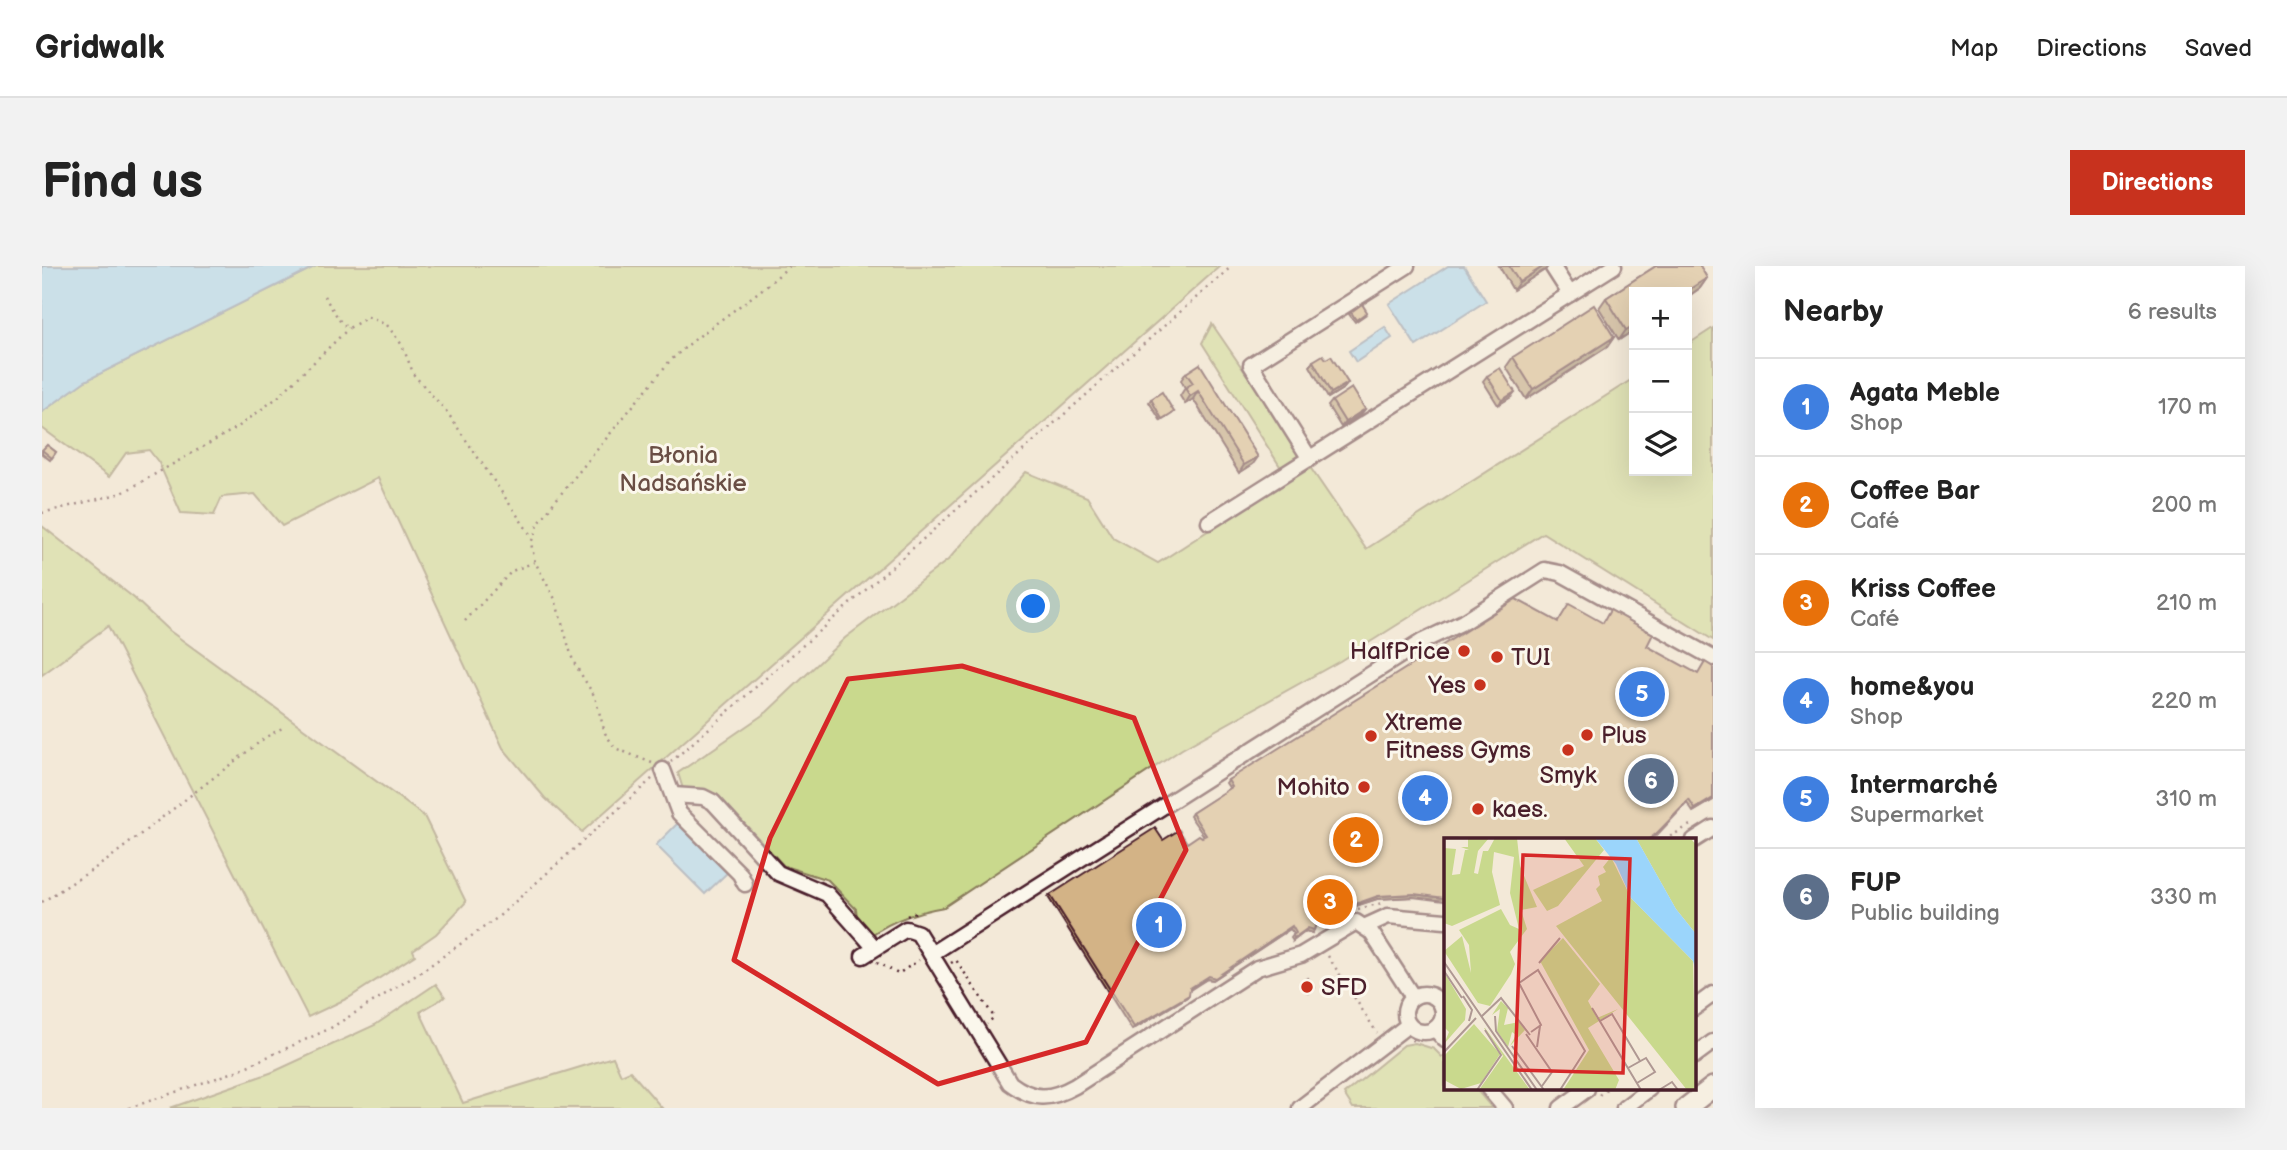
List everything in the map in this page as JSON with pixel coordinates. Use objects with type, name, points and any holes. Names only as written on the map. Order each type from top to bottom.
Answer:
[{"type":"main road","points":[[1686,1108],[1713,1087]]},
{"type":"street","points":[[1310,459],[1251,365],[1407,266]]},
{"type":"street","points":[[1552,266],[1570,294]]},
{"type":"street","points":[[1209,522],[1614,266]]},
{"type":"street","points":[[931,954],[1423,641],[1462,622],[1545,570],[1560,573],[1713,658]]},
{"type":"street","points":[[663,770],[679,813],[740,874],[745,884]]},
{"type":"street","points":[[673,795],[703,797],[713,802],[778,873],[827,894],[868,952],[896,933],[909,929],[918,933],[1010,1083],[1025,1094],[1045,1098],[1075,1086],[1258,968],[1301,955],[1356,922],[1366,926],[1413,997]]},
{"type":"street","points":[[1696,839],[1713,828]]},
{"type":"street","points":[[1366,926],[1388,916],[1444,921]]},
{"type":"street","points":[[1428,994],[1443,1001],[1440,1034],[1424,1033],[1408,1025],[1405,1008],[1413,997],[1428,994]]},
{"type":"street","points":[[1696,1007],[1713,994]]},
{"type":"street","points":[[1300,1108],[1408,1025]]},
{"type":"street","points":[[1696,1055],[1713,1042]]},
{"type":"street","points":[[1490,1090],[1504,1108]]},
{"type":"street","points":[[1561,1108],[1586,1090]]},
{"type":"street","points":[[1624,1108],[1648,1090]]},
{"type":"path","points":[[532,537],[551,506],[668,363],[687,344],[743,306],[789,266]]},
{"type":"path","points":[[129,1108],[234,1072],[329,1029],[464,944],[497,918],[1232,266]]},
{"type":"path","points":[[324,296],[342,324],[349,328]]},
{"type":"path","points":[[42,513],[122,493],[238,427],[278,397],[349,328],[368,317],[387,326],[402,345],[414,375],[447,412],[532,537],[535,562],[555,599],[573,661],[596,697],[610,741],[625,753],[663,770]]},
{"type":"path","points":[[465,621],[512,571],[535,562]]},
{"type":"path","points":[[42,902],[106,861],[284,726]]},
{"type":"path","points":[[1321,944],[1385,1044]]},
{"type":"path","points":[[868,952],[898,974],[920,960],[930,974],[956,960],[994,1017],[985,1025]]},
{"type":"highlighted area","points":[[962,666],[1134,718],[1186,850],[1086,1042],[938,1084],[734,960],[770,838],[848,679]]},
{"type":"green space","name":"Błonia Nadsańskie","points":[[316,266],[1220,266],[582,832],[545,798],[503,748],[378,478],[282,526],[255,494],[222,497],[214,515],[181,513],[159,463],[149,450],[126,453],[109,477],[42,428],[42,412],[85,381]]},
{"type":"green space","points":[[1212,324],[1366,549],[1629,381],[1629,476],[1692,476],[1692,342],[1713,328],[1713,640],[1543,533],[1340,661],[1182,749],[944,907],[899,920],[860,944],[856,909],[828,880],[784,866],[717,794],[683,789],[678,773],[767,712],[845,638],[948,560],[1026,472],[1087,497],[1113,538],[1158,563],[1288,479],[1202,343]]},
{"type":"green space","points":[[42,526],[134,598],[167,629],[424,816],[466,902],[436,934],[413,950],[415,955],[350,997],[308,1017],[108,626],[42,675]]},
{"type":"green space","points":[[436,984],[445,997],[420,1012],[463,1103],[613,1057],[621,1075],[630,1071],[662,1108],[170,1108],[273,1072],[375,1025]]},
{"type":"green space","points":[[1415,1043],[1434,1049],[1442,1057],[1444,1056],[1444,1090],[1477,1090],[1492,1108],[1353,1108],[1344,1094],[1404,1045]]},
{"type":"water","points":[[42,266],[316,266],[85,381],[42,412]]},
{"type":"water","points":[[1448,266],[1464,266],[1486,301],[1416,346],[1389,304]]},
{"type":"water","points":[[1385,327],[1392,338],[1356,362],[1349,351]]},
{"type":"water","points":[[678,823],[727,873],[705,894],[656,845]]},
{"type":"building","points":[[1509,266],[1544,266],[1519,282]]},
{"type":"building","points":[[1656,266],[1700,266],[1707,278],[1692,288],[1629,287],[1629,328],[1626,330],[1606,298]]},
{"type":"building","points":[[1362,304],[1367,312],[1356,320],[1351,312]]},
{"type":"building","points":[[1594,305],[1614,337],[1533,389],[1513,357]]},
{"type":"building","points":[[1323,355],[1326,359],[1331,356],[1348,383],[1331,393],[1313,361]]},
{"type":"building","points":[[1200,364],[1258,457],[1244,465],[1198,391],[1190,396],[1185,388],[1193,383],[1186,373]]},
{"type":"building","points":[[1500,368],[1515,392],[1502,400],[1487,376]]},
{"type":"building","points":[[1352,388],[1365,409],[1345,422],[1332,401]]},
{"type":"building","points":[[1162,392],[1174,412],[1162,419],[1151,399]]},
{"type":"building","points":[[47,445],[56,452],[52,458],[42,450]]},
{"type":"building","points":[[1516,599],[1558,622],[1569,604],[1603,623],[1610,610],[1653,634],[1647,646],[1698,674],[1705,662],[1713,667],[1713,798],[1695,809],[1689,800],[1651,838],[1444,838],[1444,898],[1414,894],[1378,896],[1330,913],[1316,923],[1314,930],[1308,928],[1294,938],[1296,933],[1292,926],[1215,978],[1209,976],[1190,988],[1189,995],[1134,1027],[1050,895],[1155,828],[1163,840],[1179,830],[1187,843],[1199,835],[1206,835],[1192,813],[1232,787],[1228,780]]},
{"type":"building","points":[[1308,978],[1314,988],[1310,991],[1304,981]]},
{"type":"place","name":"HalfPrice","points":[[1464,651]]},
{"type":"place","name":"TUI","points":[[1497,657]]},
{"type":"place","name":"Yes","points":[[1480,685]]},
{"type":"place","name":"Intermarché","points":[[1642,694]]},
{"type":"place","name":"Plus","points":[[1587,735]]},
{"type":"place","name":"Xtreme Fitness Gyms","points":[[1371,736]]},
{"type":"place","name":"Smyk","points":[[1568,750]]},
{"type":"place","name":"FUP","points":[[1651,781]]},
{"type":"place","name":"Mohito","points":[[1364,787]]},
{"type":"place","name":"home&you","points":[[1425,798]]},
{"type":"place","name":"kaes.","points":[[1478,809]]},
{"type":"place","name":"Coffee Bar","points":[[1356,840]]},
{"type":"place","name":"Kriss Coffee","points":[[1330,902]]},
{"type":"place","name":"Agata Meble","points":[[1159,925]]},
{"type":"place","name":"SFD","points":[[1307,987]]}]
